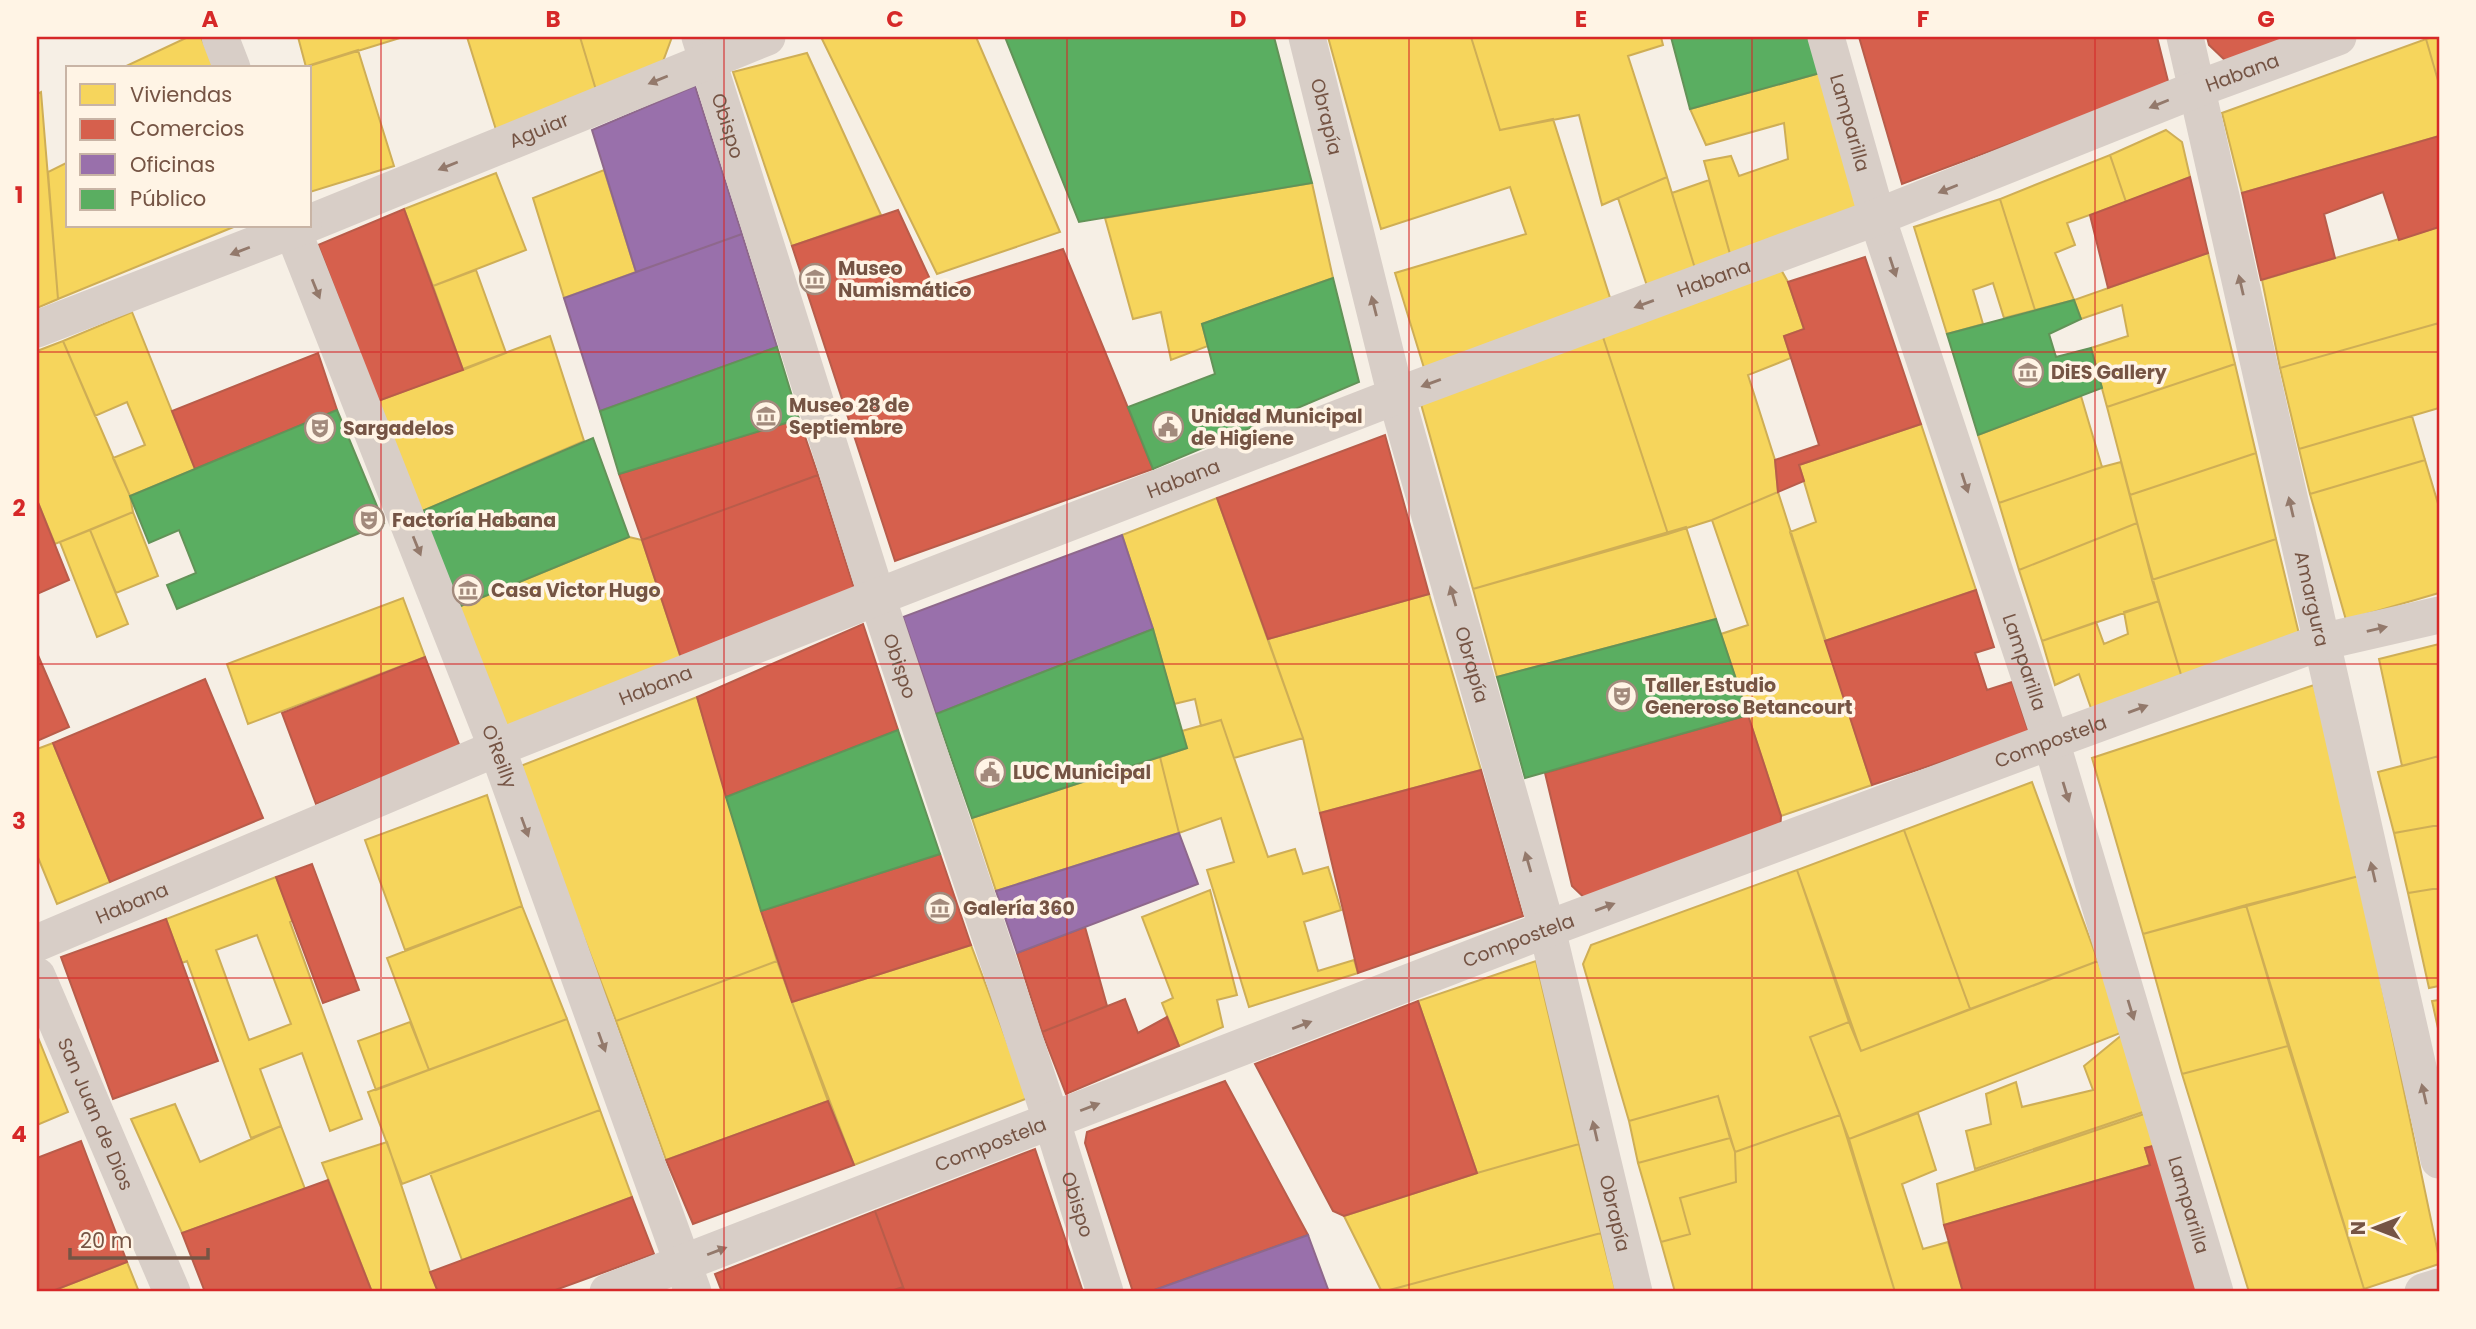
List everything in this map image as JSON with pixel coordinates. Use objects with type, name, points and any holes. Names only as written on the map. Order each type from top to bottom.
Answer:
[{"type":"street","points":[[220,37],[231,66]]},
{"type":"street","name":"Aguiar","points":[[312,220],[704,48],[767,37]]},
{"type":"street","name":"Obrapía","points":[[1307,37],[1396,396],[1547,929],[1634,1292]]},
{"type":"street","name":"Lamparilla","points":[[1826,37],[1877,218],[2051,741],[2215,1292]]},
{"type":"street","name":"Amargura","points":[[2185,37],[2439,1160]]},
{"type":"street","name":"Habana","points":[[37,943],[497,748],[877,597],[1396,396],[1877,218],[2197,89],[2338,37]]},
{"type":"street","name":"Obispo","points":[[704,48],[877,597],[1052,1122],[1105,1292]]},
{"type":"street","name":"Aguiar","points":[[37,329],[294,228]]},
{"type":"street","name":"O'Reilly","points":[[300,228],[497,748],[687,1278]]},
{"type":"street","name":"Compostela","points":[[608,1292],[687,1278],[1052,1122],[1547,929],[2051,741],[2321,642],[2439,615]]},
{"type":"street","name":"San Juan de Dios","points":[[37,976],[172,1292]]},
{"type":"street","points":[[2423,1292],[2439,1287]]},
{"type":"building: Viviendas","points":[[188,37],[201,37],[214,66],[126,66]]},
{"type":"building: Viviendas","points":[[298,37],[403,37],[309,66],[306,66]]},
{"type":"building: Viviendas","points":[[467,37],[580,37],[596,90],[497,133]]},
{"type":"building: Viviendas","points":[[580,37],[672,37],[662,64],[596,90]]},
{"type":"building: Viviendas","points":[[821,37],[976,37],[1060,232],[937,274]]},
{"type":"building: Viviendas","points":[[1328,37],[1471,37],[1500,130],[1553,119],[1611,301],[1424,368],[1395,273],[1526,234],[1510,187],[1381,229]]},
{"type":"building: Viviendas","points":[[1471,37],[1661,37],[1663,45],[1628,56],[1667,177],[1602,205],[1579,115],[1500,130]]},
{"type":"building: Viviendas","points":[[2439,37],[2439,84],[2426,39]]},
{"type":"building: Viviendas","points":[[2426,39],[2439,84],[2439,136],[2242,193],[2222,113]]},
{"type":"building: Viviendas","points":[[358,50],[394,166],[312,191],[312,66],[307,66]]},
{"type":"building: Viviendas","points":[[807,53],[881,215],[792,246],[733,72]]},
{"type":"building: Viviendas","points":[[1820,73],[1858,210],[1732,261],[1704,161],[1731,156],[1739,176],[1788,159],[1784,123],[1706,145],[1690,109]]},
{"type":"building: Viviendas","points":[[41,92],[58,299],[37,308],[37,94]]},
{"type":"building: Viviendas","points":[[2166,130],[2182,142],[2190,177],[2126,202],[2110,155]]},
{"type":"building: Viviendas","points":[[2110,155],[2126,202],[2067,223],[2075,245],[2055,253],[2074,300],[2035,310],[2000,199]]},
{"type":"building: Viviendas","points":[[66,163],[66,228],[231,228],[58,299],[48,172]]},
{"type":"building: Viviendas","points":[[604,170],[636,272],[564,298],[533,198]]},
{"type":"building: Viviendas","points":[[496,173],[526,250],[433,286],[404,209]]},
{"type":"building: Viviendas","points":[[1667,177],[1697,275],[1649,292],[1618,198]]},
{"type":"building: Viviendas","points":[[1709,180],[1732,261],[1697,275],[1672,193]]},
{"type":"building: Viviendas","points":[[1312,183],[1333,278],[1202,324],[1208,346],[1171,360],[1161,312],[1133,319],[1105,218]]},
{"type":"building: Viviendas","points":[[2000,199],[2035,310],[2004,318],[1993,283],[1973,290],[1983,324],[1947,334],[1914,227]]},
{"type":"building: Viviendas","points":[[2439,227],[2439,323],[2280,368],[2262,280]]},
{"type":"building: Viviendas","points":[[2208,253],[2235,364],[2107,407],[2091,348],[2128,336],[2122,305],[2081,319],[2074,300]]},
{"type":"building: Viviendas","points":[[1779,266],[1788,282],[1804,329],[1784,336],[1791,358],[1748,375],[1775,460],[1778,492],[1712,520],[1668,534],[1602,334]]},
{"type":"building: Viviendas","points":[[476,270],[506,353],[463,370],[433,286]]},
{"type":"building: Viviendas","points":[[132,312],[195,469],[130,496],[113,458],[145,445],[127,402],[95,416],[63,341]]},
{"type":"building: Viviendas","points":[[2439,323],[2439,408],[2299,449],[2280,368]]},
{"type":"building: Viviendas","points":[[1602,334],[1668,534],[1473,589],[1421,404]]},
{"type":"building: Viviendas","points":[[550,336],[584,441],[420,512],[378,401]]},
{"type":"building: Viviendas","points":[[63,341],[130,496],[133,512],[55,544],[37,500],[37,351]]},
{"type":"building: Viviendas","points":[[2235,364],[2256,453],[2130,495],[2107,407]]},
{"type":"building: Viviendas","points":[[2081,396],[2102,467],[1999,503],[1978,435]]},
{"type":"building: Viviendas","points":[[2412,416],[2425,460],[2310,494],[2299,449]]},
{"type":"building: Viviendas","points":[[1921,424],[1976,590],[1825,641],[1790,532],[1816,522],[1799,465]]},
{"type":"building: Viviendas","points":[[2256,453],[2276,539],[2152,580],[2130,495]]},
{"type":"building: Viviendas","points":[[2425,460],[2439,507],[2439,593],[2346,620],[2310,494]]},
{"type":"building: Viviendas","points":[[2121,462],[2137,523],[2019,570],[1999,503]]},
{"type":"building: Viviendas","points":[[1778,492],[1872,785],[1781,816],[1721,634],[1748,625],[1712,520]]},
{"type":"building: Viviendas","points":[[1217,498],[1303,738],[1234,758],[1221,720],[1201,726],[1195,699],[1174,704],[1122,535]]},
{"type":"building: Viviendas","points":[[133,512],[158,576],[116,593],[90,530]]},
{"type":"building: Viviendas","points":[[2137,523],[2159,601],[2042,641],[2019,570]]},
{"type":"building: Viviendas","points":[[1686,527],[1716,619],[1497,677],[1473,589]]},
{"type":"building: Viviendas","points":[[90,530],[128,624],[97,637],[60,542]]},
{"type":"building: Viviendas","points":[[629,537],[642,540],[681,658],[504,729],[456,608]]},
{"type":"building: Viviendas","points":[[2276,539],[2299,634],[2182,678],[2152,580]]},
{"type":"building: Viviendas","points":[[1429,594],[1481,770],[1320,813],[1303,738],[1268,639]]},
{"type":"building: Viviendas","points":[[403,598],[425,657],[248,724],[227,664]]},
{"type":"building: Viviendas","points":[[2159,601],[2182,678],[2092,711],[2079,674],[2055,685],[2042,641],[2096,622],[2104,644],[2128,634],[2124,612]]},
{"type":"building: Viviendas","points":[[2439,644],[2439,756],[2402,766],[2379,659]]},
{"type":"building: Viviendas","points":[[2314,685],[2359,876],[2143,934],[2092,758]]},
{"type":"building: Viviendas","points":[[697,697],[777,961],[616,1021],[518,767]]},
{"type":"building: Viviendas","points":[[1221,720],[1268,857],[1295,849],[1303,874],[1328,867],[1341,910],[1304,922],[1318,971],[1354,960],[1358,973],[1249,1007],[1207,870],[1234,862],[1221,818],[1179,833],[1160,757],[1187,748],[1182,731]]},
{"type":"building: Viviendas","points":[[53,743],[110,882],[57,904],[37,855],[37,749]]},
{"type":"building: Viviendas","points":[[2439,756],[2439,825],[2394,833],[2378,772]]},
{"type":"building: Viviendas","points":[[1160,757],[1179,833],[996,891],[972,818]]},
{"type":"building: Viviendas","points":[[2032,782],[2098,961],[1970,1009],[1904,830]]},
{"type":"building: Viviendas","points":[[487,795],[522,906],[405,950],[365,840]]},
{"type":"building: Viviendas","points":[[2439,825],[2439,888],[2408,893],[2394,833]]},
{"type":"building: Viviendas","points":[[1904,830],[1970,1009],[1861,1051],[1797,870]]},
{"type":"building: Viviendas","points":[[1797,870],[1849,1022],[1810,1037],[1840,1115],[1735,1152],[1718,1096],[1629,1121],[1583,964],[1591,945]]},
{"type":"building: Viviendas","points":[[2359,876],[2439,1258],[2439,1264],[2364,1289],[2246,905]]},
{"type":"building: Viviendas","points":[[276,877],[362,1119],[330,1131],[302,1053],[260,1069],[281,1126],[251,1138],[187,961],[182,963],[166,919]],"holes":[[[257,935],[291,1024],[249,1040],[216,950]]]},
{"type":"building: Viviendas","points":[[2439,888],[2439,986],[2429,988],[2408,893]]},
{"type":"building: Viviendas","points":[[1210,890],[1237,995],[1217,1000],[1223,1027],[1179,1046],[1162,1003],[1173,998],[1142,917]]},
{"type":"building: Viviendas","points":[[2246,905],[2288,1046],[2182,1074],[2143,934]]},
{"type":"building: Viviendas","points":[[522,906],[567,1019],[429,1070],[387,958]]},
{"type":"building: Viviendas","points":[[971,945],[1028,1098],[854,1165],[792,1002]]},
{"type":"building: Viviendas","points":[[777,961],[828,1101],[666,1160],[616,1021]]},
{"type":"building: Viviendas","points":[[1536,961],[1579,1144],[1477,1173],[1418,1001]]},
{"type":"building: Viviendas","points":[[2098,961],[2123,1032],[1849,1139],[1810,1037],[1849,1022],[1861,1051]]},
{"type":"building: Viviendas","points":[[2439,1000],[2439,1033],[2432,1001]]},
{"type":"building: Viviendas","points":[[567,1019],[600,1110],[402,1184],[368,1092]]},
{"type":"building: Viviendas","points":[[410,1022],[429,1070],[376,1090],[358,1041]]},
{"type":"building: Viviendas","points":[[2123,1034],[2146,1111],[1975,1169],[1966,1131],[1991,1124],[1986,1094],[2016,1082],[2022,1107],[2093,1090],[2084,1066]]},
{"type":"building: Viviendas","points":[[37,1035],[68,1112],[37,1125]]},
{"type":"building: Viviendas","points":[[2288,1046],[2364,1289],[2355,1292],[2249,1292],[2182,1074]]},
{"type":"building: Viviendas","points":[[1718,1096],[1730,1138],[1638,1163],[1629,1121]]},
{"type":"building: Viviendas","points":[[175,1104],[200,1162],[281,1126],[305,1189],[182,1233],[131,1119]]},
{"type":"building: Viviendas","points":[[600,1110],[632,1197],[462,1260],[430,1173]]},
{"type":"building: Viviendas","points":[[2150,1112],[2161,1144],[2145,1148],[2150,1165],[1944,1225],[1937,1184]]},
{"type":"building: Viviendas","points":[[1918,1113],[1936,1170],[1902,1184],[1923,1249],[1948,1242],[1963,1292],[1895,1292],[1849,1139]]},
{"type":"building: Viviendas","points":[[1840,1115],[1895,1292],[1675,1292],[1661,1242],[1690,1234],[1680,1198],[1736,1182],[1735,1152]]},
{"type":"building: Viviendas","points":[[1730,1138],[1735,1152],[1736,1182],[1680,1198],[1690,1234],[1661,1242],[1638,1163]]},
{"type":"building: Viviendas","points":[[387,1142],[438,1292],[372,1292],[322,1163]]},
{"type":"building: Viviendas","points":[[1579,1144],[1601,1233],[1382,1292],[1344,1216],[1477,1173]]},
{"type":"building: Viviendas","points":[[1601,1233],[1616,1292],[1382,1292]]},
{"type":"building: Viviendas","points":[[127,1262],[139,1292],[50,1292]]},
{"type":"building: Comercios","points":[[1859,37],[2157,37],[2169,85],[1902,184]]},
{"type":"building: Comercios","points":[[2207,37],[2299,37],[2228,63],[2209,45]]},
{"type":"building: Comercios","points":[[2439,136],[2439,227],[2399,240],[2383,192],[2324,214],[2335,258],[2261,280],[2242,193]]},
{"type":"building: Comercios","points":[[2190,177],[2208,253],[2108,288],[2090,215]]},
{"type":"building: Comercios","points":[[404,209],[463,370],[378,401],[318,245]]},
{"type":"building: Comercios","points":[[898,210],[935,290],[1063,249],[1153,469],[895,561],[792,246]]},
{"type":"building: Comercios","points":[[1865,257],[1921,424],[1799,465],[1804,481],[1778,492],[1775,460],[1819,445],[1784,336],[1804,329],[1788,282]]},
{"type":"building: Comercios","points":[[318,353],[337,410],[195,469],[172,411]]},
{"type":"building: Comercios","points":[[799,419],[818,475],[642,540],[619,474]]},
{"type":"building: Comercios","points":[[1385,435],[1429,594],[1268,639],[1217,498]]},
{"type":"building: Comercios","points":[[818,475],[854,588],[681,658],[642,540]]},
{"type":"building: Comercios","points":[[37,500],[69,580],[37,594]]},
{"type":"building: Comercios","points":[[1976,590],[1994,647],[1975,653],[1987,690],[2012,682],[2029,733],[1872,785],[1825,641]]},
{"type":"building: Comercios","points":[[863,624],[898,730],[726,797],[697,697]]},
{"type":"building: Comercios","points":[[37,653],[69,727],[37,741]]},
{"type":"building: Comercios","points":[[425,657],[460,747],[316,804],[282,713]]},
{"type":"building: Comercios","points":[[205,679],[263,818],[110,882],[53,743]]},
{"type":"building: Comercios","points":[[1748,715],[1781,816],[1780,833],[1593,906],[1572,886],[1545,773]]},
{"type":"building: Comercios","points":[[1481,770],[1523,916],[1358,973],[1320,813]]},
{"type":"building: Comercios","points":[[940,854],[971,945],[792,1002],[761,911]]},
{"type":"building: Comercios","points":[[312,864],[359,990],[323,1003],[276,877]]},
{"type":"building: Comercios","points":[[166,919],[218,1061],[113,1099],[61,957]]},
{"type":"building: Comercios","points":[[1085,927],[1107,1006],[1042,1032],[1017,953]]},
{"type":"building: Comercios","points":[[1125,999],[1138,1033],[1167,1017],[1179,1046],[1066,1094],[1042,1032]]},
{"type":"building: Comercios","points":[[1418,1001],[1477,1173],[1344,1216],[1333,1211],[1255,1064]]},
{"type":"building: Comercios","points":[[1225,1081],[1308,1235],[1149,1292],[1133,1292],[1085,1143],[1087,1132]]},
{"type":"building: Comercios","points":[[828,1101],[854,1165],[693,1224],[666,1160]]},
{"type":"building: Comercios","points":[[81,1141],[127,1262],[50,1292],[37,1292],[37,1158]]},
{"type":"building: Comercios","points":[[2161,1144],[2204,1292],[1963,1292],[1944,1225],[2150,1165],[2145,1148]]},
{"type":"building: Comercios","points":[[1035,1149],[1083,1292],[905,1292],[875,1211]]},
{"type":"building: Comercios","points":[[328,1180],[372,1292],[205,1292],[182,1233]]},
{"type":"building: Comercios","points":[[632,1197],[654,1254],[550,1292],[438,1292],[430,1272]]},
{"type":"building: Comercios","points":[[875,1211],[903,1287],[888,1292],[722,1292],[715,1274]]},
{"type":"building: Oficinas","points":[[695,86],[742,234],[636,272],[592,130]]},
{"type":"building: Oficinas","points":[[742,234],[777,347],[600,411],[564,298]]},
{"type":"building: Oficinas","points":[[1122,535],[1153,629],[936,714],[903,617]]},
{"type":"building: Oficinas","points":[[1179,833],[1198,884],[1017,953],[996,891]]},
{"type":"building: Oficinas","points":[[1308,1235],[1329,1292],[1149,1292]]},
{"type":"building: Público","points":[[1005,37],[1274,37],[1312,183],[1079,222]]},
{"type":"building: Público","points":[[1671,37],[1810,37],[1820,73],[1690,109]]},
{"type":"building: Público","points":[[1333,278],[1359,382],[1153,469],[1128,407],[1215,374],[1202,324]]},
{"type":"building: Público","name":"DiES Gallery","points":[[2074,300],[2081,319],[2049,334],[2056,357],[2091,348],[2102,388],[1978,435],[1947,334]]},
{"type":"building: Público","points":[[777,347],[799,419],[619,474],[600,411]]},
{"type":"building: Público","points":[[337,410],[384,523],[177,609],[167,585],[196,573],[179,530],[149,543],[130,496]]},
{"type":"building: Público","points":[[593,438],[629,537],[456,608],[420,512]]},
{"type":"building: Público","name":"Taller Estudio Generoso Betancourt","points":[[1716,619],[1748,715],[1525,778],[1497,677]]},
{"type":"building: Público","points":[[1153,629],[1187,748],[972,818],[936,714]]},
{"type":"building: Público","points":[[898,730],[940,854],[761,911],[726,797]]},
{"type":"place","name":"Museo Numismático","points":[[815,279]]},
{"type":"place","name":"DiES Gallery","points":[[2028,372]]},
{"type":"place","name":"Museo 28 de Septiembre","points":[[766,416]]},
{"type":"place","name":"Unidad Municipal de Higiene","points":[[1168,427]]},
{"type":"place","name":"Sargadelos","points":[[320,428]]},
{"type":"place","name":"Factoría Habana","points":[[369,520]]},
{"type":"place","name":"Casa Victor Hugo","points":[[468,590]]},
{"type":"place","name":"Taller Estudio Generoso Betancourt","points":[[1622,696]]},
{"type":"place","name":"LUC Municipal","points":[[990,772]]},
{"type":"place","name":"Galería 360","points":[[940,908]]}]
